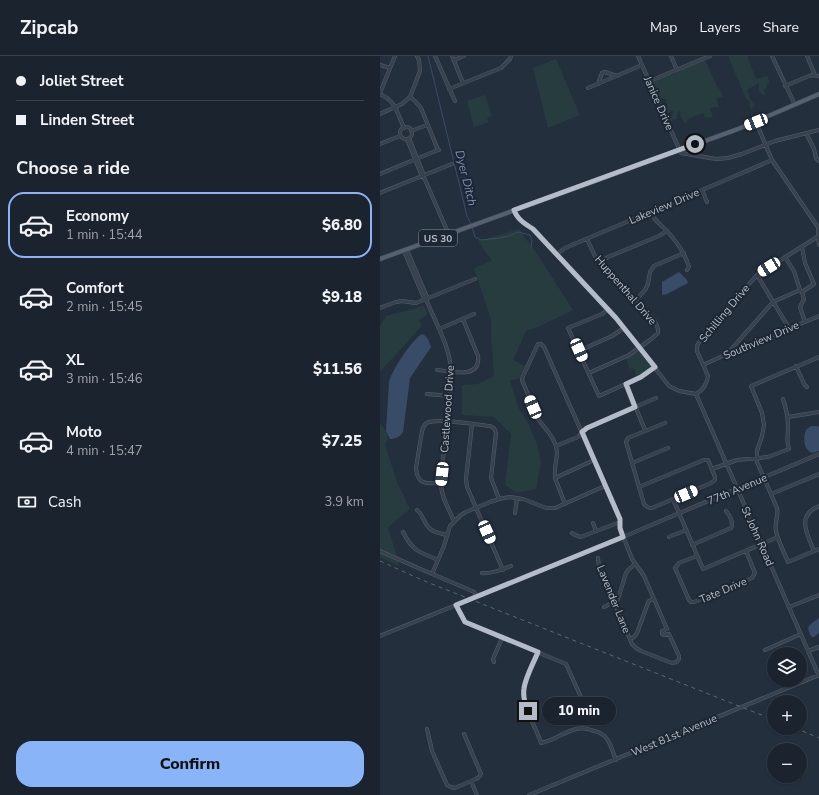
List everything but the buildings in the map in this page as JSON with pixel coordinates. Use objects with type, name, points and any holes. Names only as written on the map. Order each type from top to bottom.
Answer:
[{"type":"main road","name":"US 30","points":[[380,259],[756,122],[819,94]]},
{"type":"street","points":[[395,56],[380,94],[392,101],[404,128]]},
{"type":"street","points":[[380,114],[402,104],[410,97],[420,71],[417,56]]},
{"type":"street","points":[[435,56],[455,101]]},
{"type":"street","points":[[452,56],[463,83]]},
{"type":"street","points":[[454,60],[464,56]]},
{"type":"street","points":[[449,89],[501,68],[512,56]]},
{"type":"street","name":"Janice Drive","points":[[638,56],[679,150]]},
{"type":"street","points":[[671,56],[677,70]]},
{"type":"street","points":[[650,81],[710,56]]},
{"type":"street","points":[[772,56],[795,105]]},
{"type":"street","points":[[807,56],[815,75]]},
{"type":"street","points":[[380,65],[390,68]]},
{"type":"street","points":[[588,88],[642,65]]},
{"type":"street","points":[[598,84],[602,73],[604,72],[617,76]]},
{"type":"street","points":[[786,86],[808,76],[819,76]]},
{"type":"street","points":[[380,174],[438,150],[418,104],[410,97]]},
{"type":"street","points":[[756,122],[772,160],[818,227],[817,237],[819,244]]},
{"type":"street","points":[[411,131],[427,124]]},
{"type":"street","points":[[404,128],[409,128],[411,131]]},
{"type":"street","points":[[400,136],[400,132],[404,128]]},
{"type":"street","points":[[679,150],[682,154],[716,159],[728,158],[742,154],[765,144],[819,130]]},
{"type":"street","points":[[408,138],[411,135],[411,131]]},
{"type":"street","points":[[806,133],[814,149],[816,158],[819,161]]},
{"type":"street","points":[[380,144],[400,136],[403,138],[408,138]]},
{"type":"street","points":[[408,138],[449,234]]},
{"type":"street","name":"Lakeview Drive","points":[[557,254],[565,248],[772,160]]},
{"type":"street","points":[[380,193],[452,164]]},
{"type":"street","points":[[702,190],[707,202]]},
{"type":"street","points":[[514,210],[521,221],[533,229],[608,309],[669,386],[679,391],[696,394]]},
{"type":"street","points":[[650,212],[653,218],[677,242],[684,253],[689,267],[687,270]]},
{"type":"street","points":[[601,262],[608,257],[661,235],[666,231]]},
{"type":"street","name":"Schilling Drive","points":[[696,394],[703,389],[708,379],[697,351],[697,346],[701,339],[757,274],[817,237]]},
{"type":"street","name":"Huppenthal Drive","points":[[587,239],[593,253],[658,325],[658,332],[640,348]]},
{"type":"street","points":[[727,354],[773,302],[814,284],[805,263],[802,247]]},
{"type":"street","name":"Castlewood Drive","points":[[405,251],[427,297],[426,299],[446,346],[450,360],[450,396],[441,483],[442,492],[454,521]]},
{"type":"street","points":[[636,300],[645,290],[648,284],[650,272],[654,266],[684,253]]},
{"type":"street","points":[[785,257],[794,271],[804,299],[800,307],[805,322]]},
{"type":"street","points":[[757,274],[789,328]]},
{"type":"street","points":[[380,308],[402,301],[416,303],[474,279]]},
{"type":"street","points":[[608,309],[602,314],[568,328],[599,396],[641,377],[655,367]]},
{"type":"street","points":[[439,329],[474,314]]},
{"type":"street","name":"Southview Drive","points":[[703,365],[819,316]]},
{"type":"street","points":[[436,370],[464,373],[475,370],[478,356],[463,319]]},
{"type":"street","points":[[579,350],[612,336],[624,328]]},
{"type":"street","points":[[565,504],[555,478],[557,453],[556,446],[553,439],[538,418],[522,380],[538,344],[541,344],[544,347],[620,519],[620,528],[623,537],[635,564],[642,574],[679,656],[678,661],[675,663],[636,648],[630,639],[637,633],[648,603],[653,599]]},
{"type":"street","points":[[588,373],[624,358],[640,348]]},
{"type":"street","points":[[819,357],[751,386],[762,413],[764,425],[756,458],[778,512],[775,528],[788,562],[819,549]]},
{"type":"street","points":[[796,366],[804,384],[807,386]]},
{"type":"street","points":[[626,384],[645,430]]},
{"type":"street","points":[[427,394],[450,396]]},
{"type":"street","name":"St John Road","points":[[696,394],[819,676]]},
{"type":"street","points":[[556,446],[578,437],[587,428],[656,398]]},
{"type":"street","points":[[712,469],[737,460],[772,456],[789,449],[787,441],[788,417],[783,399]]},
{"type":"street","points":[[788,417],[819,412]]},
{"type":"street","points":[[441,483],[428,484],[422,482],[417,474],[416,468],[423,426],[427,422],[433,420],[490,426],[494,428],[496,433],[491,478],[499,499]]},
{"type":"street","points":[[639,486],[704,460],[708,460],[716,477],[715,480],[714,482],[652,508],[647,507],[644,504],[626,442],[628,438],[665,422]]},
{"type":"street","points":[[472,424],[466,479],[467,487],[503,570]]},
{"type":"street","points":[[632,463],[668,448]]},
{"type":"street","name":"77th Avenue","points":[[380,636],[623,537],[819,454]]},
{"type":"street","points":[[555,478],[594,460]]},
{"type":"street","points":[[771,494],[819,474]]},
{"type":"street","points":[[432,574],[450,526],[466,512],[499,499],[510,497],[531,501],[546,508],[555,508],[605,486]]},
{"type":"street","points":[[515,513],[517,498]]},
{"type":"street","points":[[673,499],[703,569],[778,537]]},
{"type":"street","points":[[814,551],[805,531],[805,522],[809,513],[819,506]]},
{"type":"street","points":[[417,510],[421,513],[430,529],[436,533],[447,535]]},
{"type":"street","points":[[692,544],[731,528],[732,522],[726,511]]},
{"type":"street","points":[[572,533],[581,537],[620,522]]},
{"type":"street","points":[[593,523],[596,531]]},
{"type":"street","points":[[669,537],[686,530]]},
{"type":"street","points":[[403,532],[407,541],[417,551],[438,560]]},
{"type":"street","points":[[380,551],[472,590],[477,596]]},
{"type":"street","name":"Tate Drive","points":[[697,556],[679,564],[675,569],[691,602],[752,578],[755,572],[746,551]]},
{"type":"street","name":"Lavender Lane","points":[[598,558],[600,571],[630,639]]},
{"type":"street","points":[[604,606],[618,599],[626,573],[635,564]]},
{"type":"street","points":[[482,573],[487,574],[503,570],[511,566]]},
{"type":"street","points":[[790,607],[819,594]]},
{"type":"street","points":[[456,605],[465,622],[564,662],[589,715],[585,728]]},
{"type":"street","points":[[667,629],[662,631],[662,634],[669,634]]},
{"type":"street","points":[[765,650],[801,634]]},
{"type":"street","points":[[494,662],[493,659],[502,638]]},
{"type":"street","points":[[809,652],[819,647]]},
{"type":"street","points":[[538,652],[523,689],[525,703],[541,743],[577,729],[585,728],[600,733],[608,740],[616,760]]},
{"type":"street","name":"West 81st Avenue","points":[[529,795],[819,676]]},
{"type":"street","points":[[427,729],[432,751],[445,781],[447,785],[455,788],[480,777],[481,774],[464,734]]},
{"type":"street","points":[[471,781],[477,795]]},
{"type":"green space","points":[[728,56],[748,56],[756,79],[767,76],[770,82],[764,90],[765,95],[763,95],[759,90],[759,83],[748,89],[747,92],[749,93],[749,97],[755,105],[752,109],[749,105],[750,103],[746,98]]},
{"type":"green space","points":[[556,59],[580,115],[548,128],[533,68]]},
{"type":"green space","points":[[705,60],[723,96],[716,99],[719,108],[715,107],[710,109],[713,117],[705,118],[703,113],[688,119],[687,123],[684,122],[680,115],[681,112],[678,111],[677,119],[669,122],[666,115],[667,114],[669,116],[673,114],[673,111],[672,110],[668,113],[666,110],[666,99],[658,98],[656,92],[657,90],[654,89],[652,82],[675,74],[676,72]]},
{"type":"green space","points":[[485,95],[492,116],[487,118],[489,122],[474,127],[467,101]]},
{"type":"green space","points":[[519,229],[573,310],[538,327],[526,331],[513,360],[525,366],[520,378],[510,381],[519,409],[528,423],[537,444],[541,463],[536,489],[517,493],[505,485],[511,434],[494,417],[462,415],[462,385],[478,384],[494,376],[491,320],[474,268],[492,261],[478,241]]},
{"type":"green space","points":[[424,306],[428,314],[419,320],[422,326],[380,372],[380,326],[386,316]]},
{"type":"green space","points":[[639,351],[652,367],[637,377],[633,368],[630,369],[626,359]]},
{"type":"green space","points":[[380,424],[386,431],[388,437],[385,445],[397,482],[410,509],[388,527],[400,567],[380,557]]},
{"type":"water","points":[[679,272],[688,283],[662,295],[662,282]]},
{"type":"water","points":[[422,334],[427,338],[431,347],[410,378],[403,432],[394,439],[390,439],[386,431],[389,382],[402,356]]},
{"type":"water","points":[[811,426],[819,427],[819,451],[812,453],[805,446],[804,440],[806,430]]},
{"type":"water","points":[[819,618],[819,633],[812,637],[808,628]]},
{"type":"waterway","name":"Dyer Ditch","points":[[428,56],[467,216],[471,224]]},
{"type":"waterway","name":"Dyer Ditch","points":[[472,227],[475,237],[481,240],[509,236],[518,232],[530,235],[532,240],[531,247]]},
{"type":"railway","points":[[380,561],[422,580],[767,717]]},
{"type":"railway","points":[[807,733],[819,738]]},
{"type":"route","points":[[528,711],[523,689],[538,652],[465,622],[456,605],[623,537],[620,528],[620,519],[582,432],[587,428],[635,407],[626,384],[641,377],[655,367],[616,318],[533,229],[521,221],[514,210],[695,144]]}]
